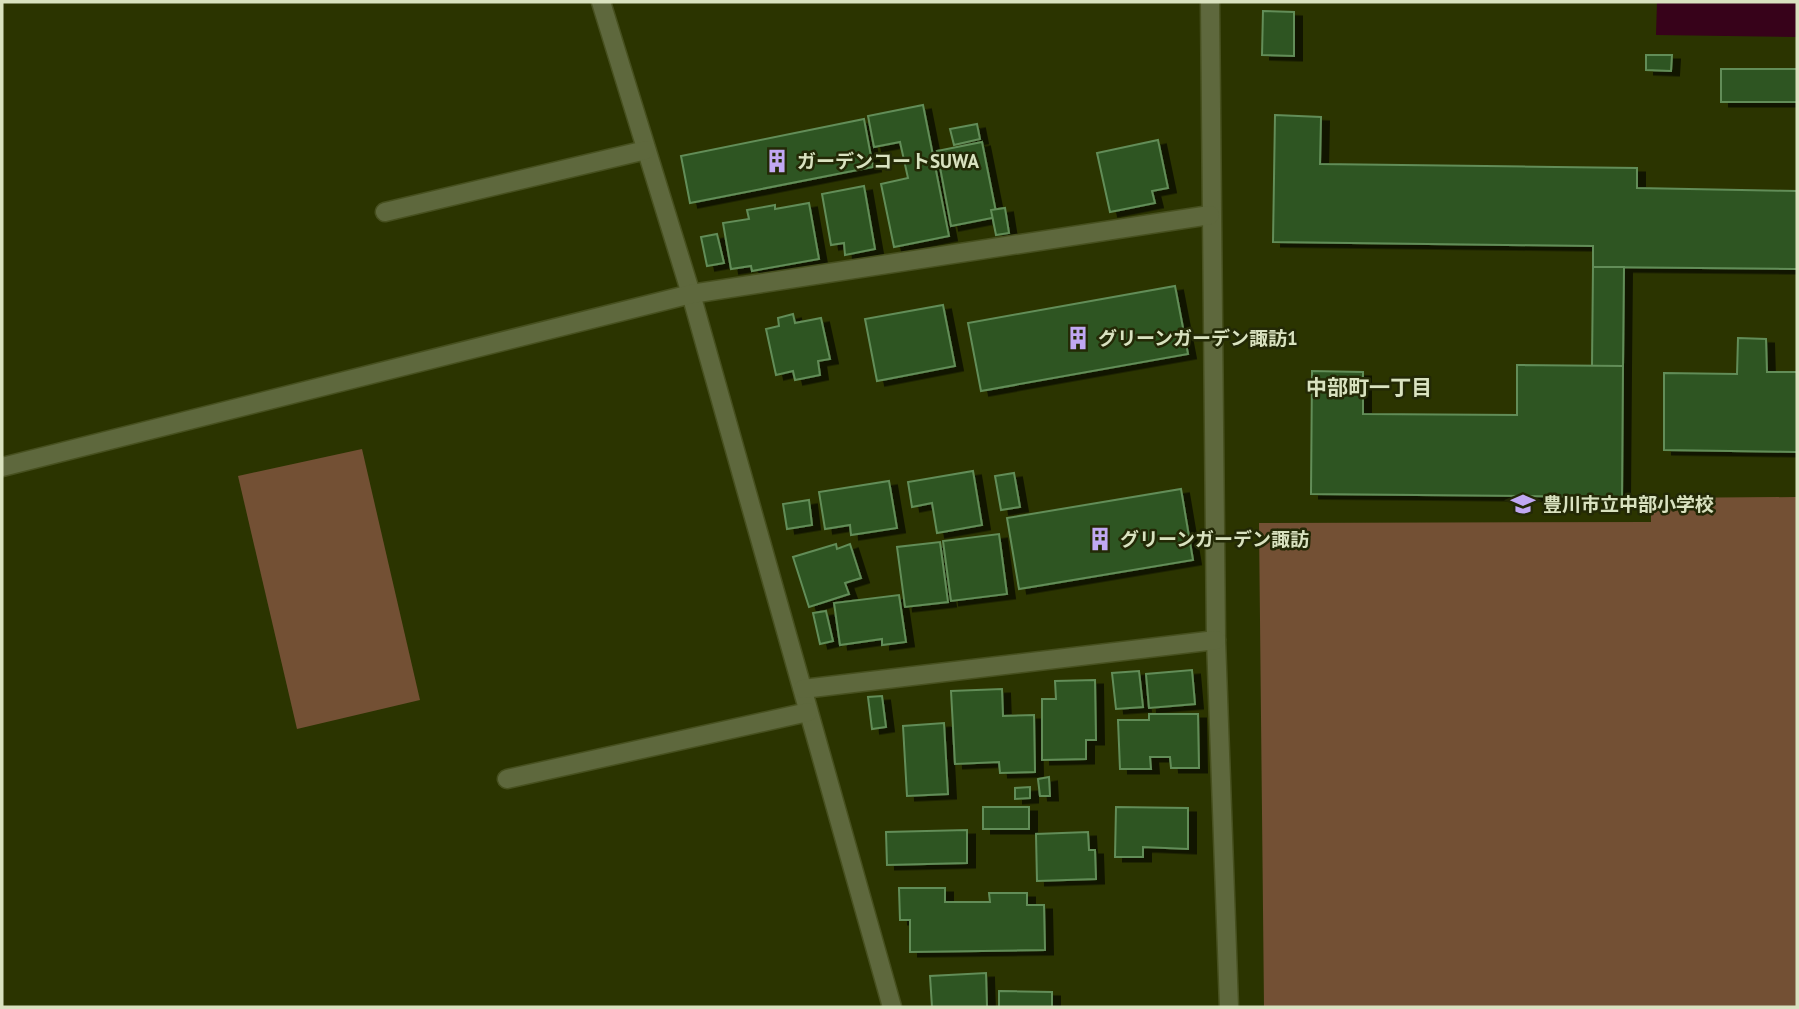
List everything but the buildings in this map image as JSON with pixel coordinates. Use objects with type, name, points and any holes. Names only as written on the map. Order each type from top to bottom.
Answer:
[{"type":"street","points":[[601,2],[691,295],[892,1007]]},
{"type":"street","points":[[1210,2],[1216,640],[1229,1007]]},
{"type":"street","points":[[385,212],[646,150]]},
{"type":"street","points":[[2,467],[691,295],[1210,215]]},
{"type":"street","points":[[803,689],[1216,640]]},
{"type":"street","points":[[507,779],[808,712]]},
{"type":"shaded area","points":[[1657,2],[1797,2],[1797,37],[1656,35]]},
{"type":"shaded area","points":[[362,449],[420,700],[297,729],[238,476]]},
{"type":"shaded area","points":[[1797,497],[1797,1007],[1264,1007],[1259,523],[1651,522],[1651,498]]},
{"type":"place","name":"ガーデンコートSUWA","points":[[777,161]]},
{"type":"place","name":"グリーンガーデン諏訪1","points":[[1078,338]]},
{"type":"place","name":"豊川市立中部小学校","points":[[1523,504]]},
{"type":"place","name":"グリーンガーデン諏訪","points":[[1100,539]]},
{"type":"district","name":"中部町一丁目","points":[[1369,387]]}]
